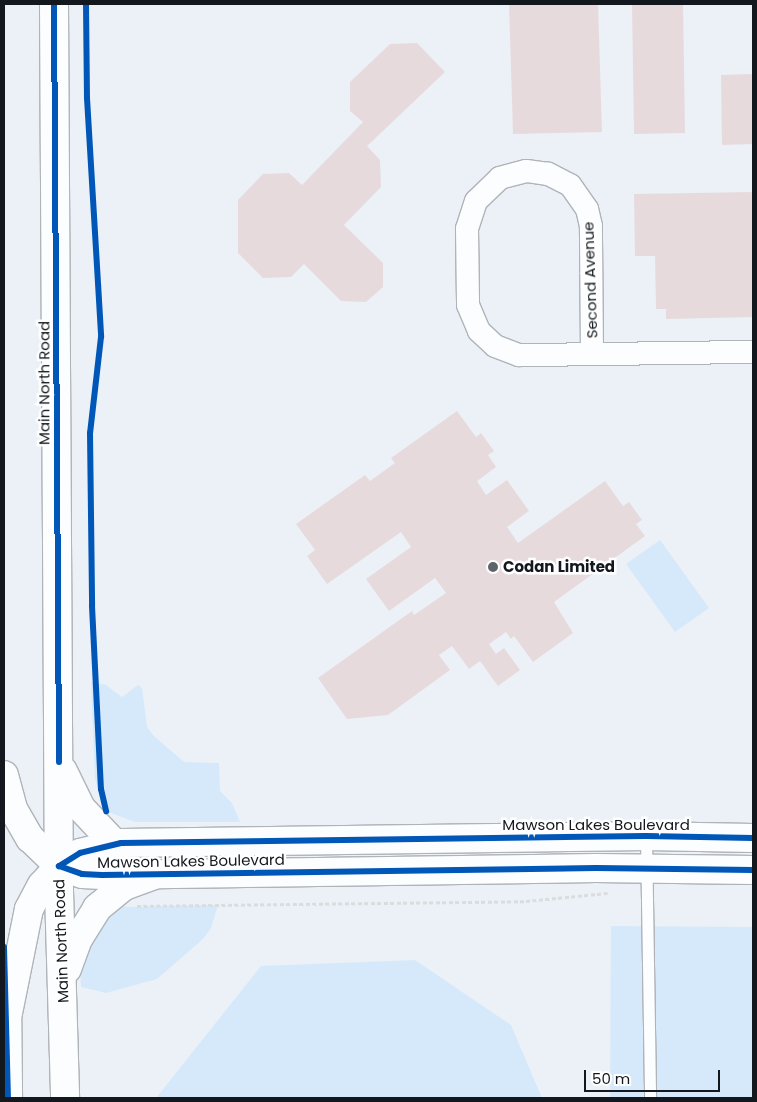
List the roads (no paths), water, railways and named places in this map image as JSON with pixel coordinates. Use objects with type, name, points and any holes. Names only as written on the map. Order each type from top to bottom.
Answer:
[{"type":"main road","name":"Main North Road","points":[[54,4],[59,866],[65,1098]]},
{"type":"main road","points":[[59,762],[81,808],[115,844]]},
{"type":"main road","points":[[4,775],[21,822],[39,849],[59,866],[42,885],[29,909],[8,1013]]},
{"type":"main road","name":"Mawson Lakes Boulevard","points":[[59,866],[80,853],[115,844],[646,836],[753,838]]},
{"type":"main road","name":"Mawson Lakes Boulevard","points":[[59,866],[86,874],[647,868],[753,870]]},
{"type":"main road","points":[[63,981],[90,916],[106,899],[124,886],[157,874]]},
{"type":"main road","points":[[4,947],[8,1013],[8,1098]]},
{"type":"street","name":"Second Avenue","points":[[592,353],[591,226],[587,209],[570,185],[548,174],[526,171],[500,178],[476,201],[467,225],[468,305],[472,321],[486,339],[507,352],[532,355],[753,352]]},
{"type":"lane","points":[[646,836],[650,1098]]},
{"type":"place","name":"Codan Limited","points":[[493,567]]}]
